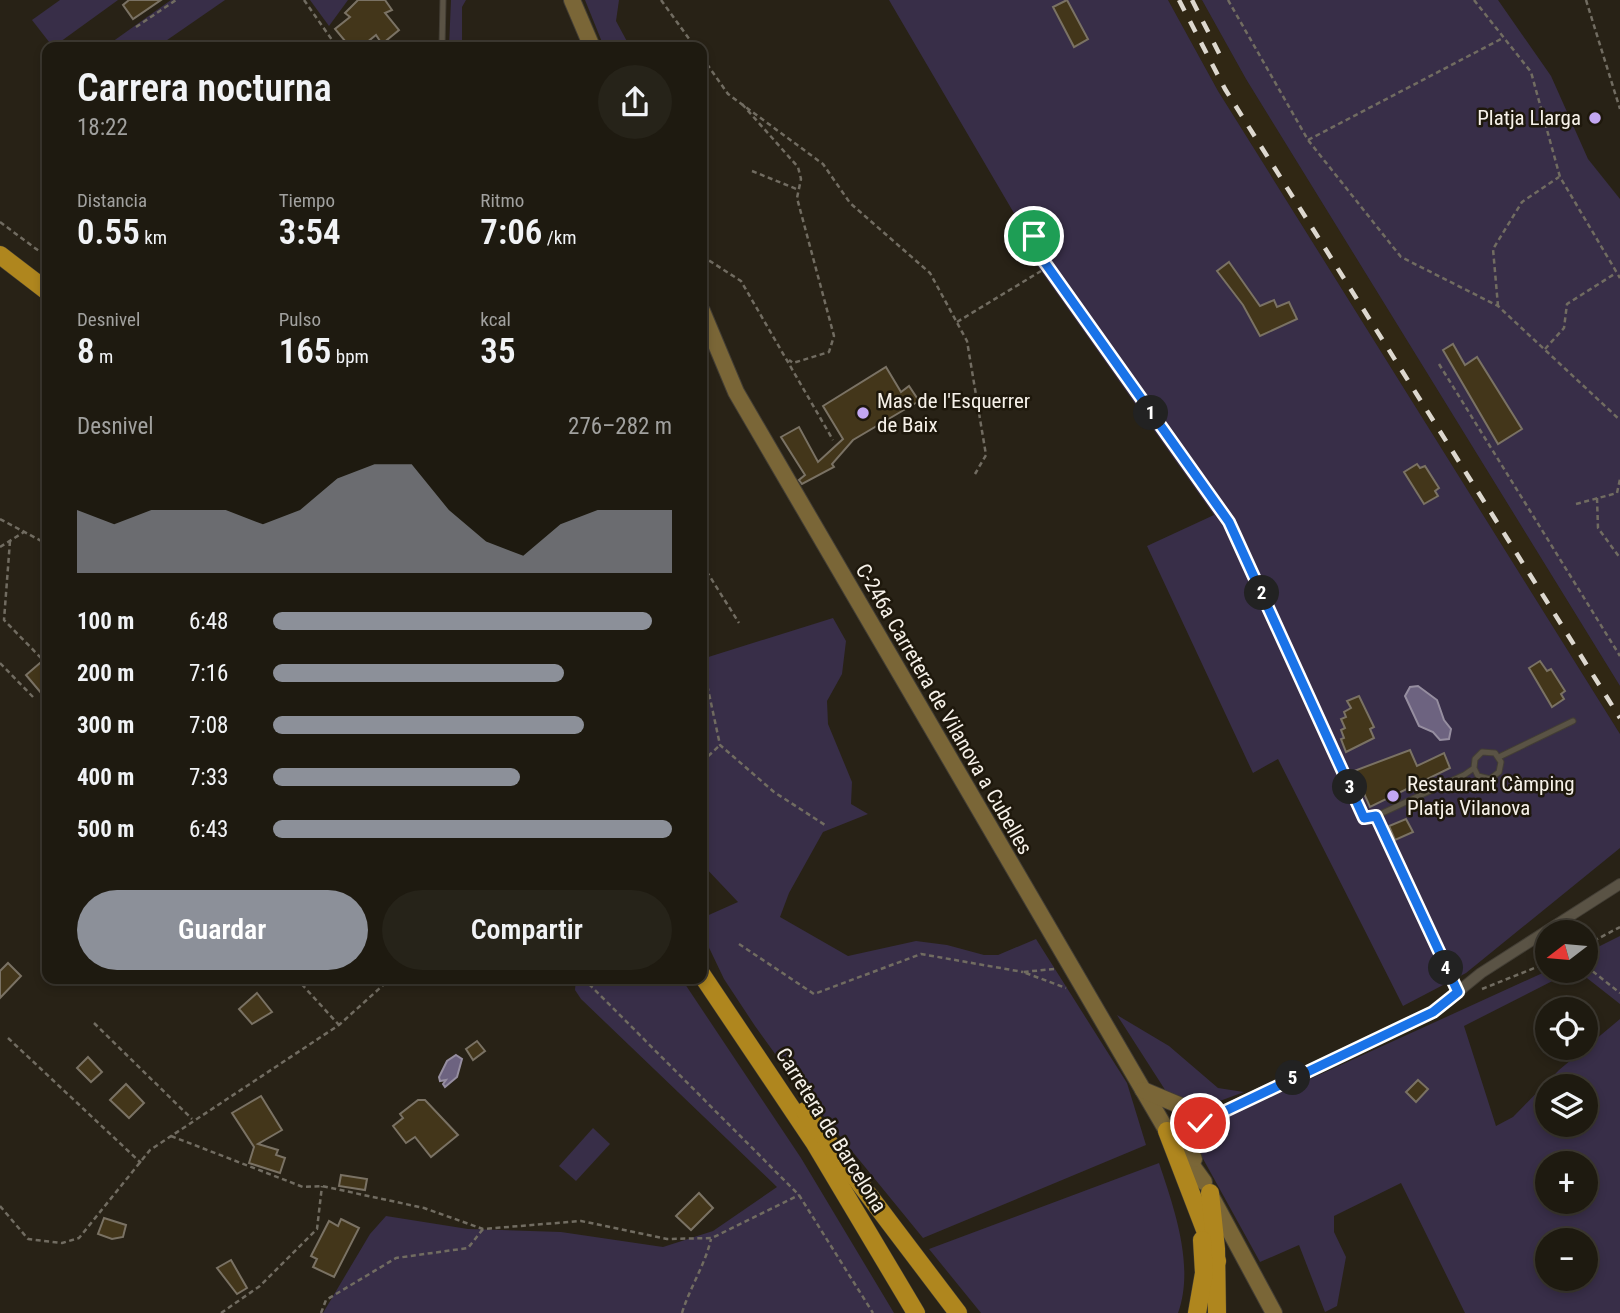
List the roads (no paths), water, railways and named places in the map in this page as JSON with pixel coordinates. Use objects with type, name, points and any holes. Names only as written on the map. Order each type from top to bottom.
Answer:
[{"type":"highway","points":[[0,255],[42,287]]},
{"type":"highway","name":"Carretera de Barcelona","points":[[707,982],[768,1069],[916,1313]]},
{"type":"highway","points":[[768,1069],[822,1130],[958,1313]]},
{"type":"highway","points":[[1164,1126],[1217,1261]]},
{"type":"highway","points":[[1207,1187],[1217,1261],[1217,1313]]},
{"type":"highway","points":[[1196,1313],[1204,1273],[1200,1219]]},
{"type":"main road","points":[[572,0],[590,42]]},
{"type":"main road","name":"C-246a Carretera de Vilanova a Cubelles","points":[[707,323],[736,392],[1164,1126],[1207,1187]]},
{"type":"main road","points":[[1143,1090],[1186,1108],[1214,1115]]},
{"type":"main road","points":[[1164,1126],[1170,1112],[1186,1108]]},
{"type":"main road","points":[[1164,1126],[1214,1115]]},
{"type":"main road","points":[[1214,1115],[1191,1127],[1186,1142],[1274,1313]]},
{"type":"street","points":[[1214,1115],[1433,1012],[1480,973],[1620,884]]},
{"type":"lane","points":[[442,42],[443,0]]},
{"type":"lane","points":[[1034,236],[1047,267],[1229,522],[1364,818],[1376,816],[1474,768]]},
{"type":"lane","points":[[1499,757],[1573,721]]},
{"type":"lane","points":[[1491,751],[1499,757],[1501,767],[1495,776],[1482,778],[1474,768],[1475,759],[1482,752],[1491,751]]},
{"type":"lane","points":[[1376,816],[1458,992]]},
{"type":"railway","points":[[1179,0],[1225,89],[1620,718]]},
{"type":"railway","points":[[1192,0],[1224,63]]},
{"type":"place","name":"Platja Llarga","points":[[1595,118]]},
{"type":"place","name":"Mas de l'Esquerrer de Baix","points":[[863,413]]},
{"type":"place","name":"Restaurant Càmping Platja Vilanova","points":[[1393,796]]}]
